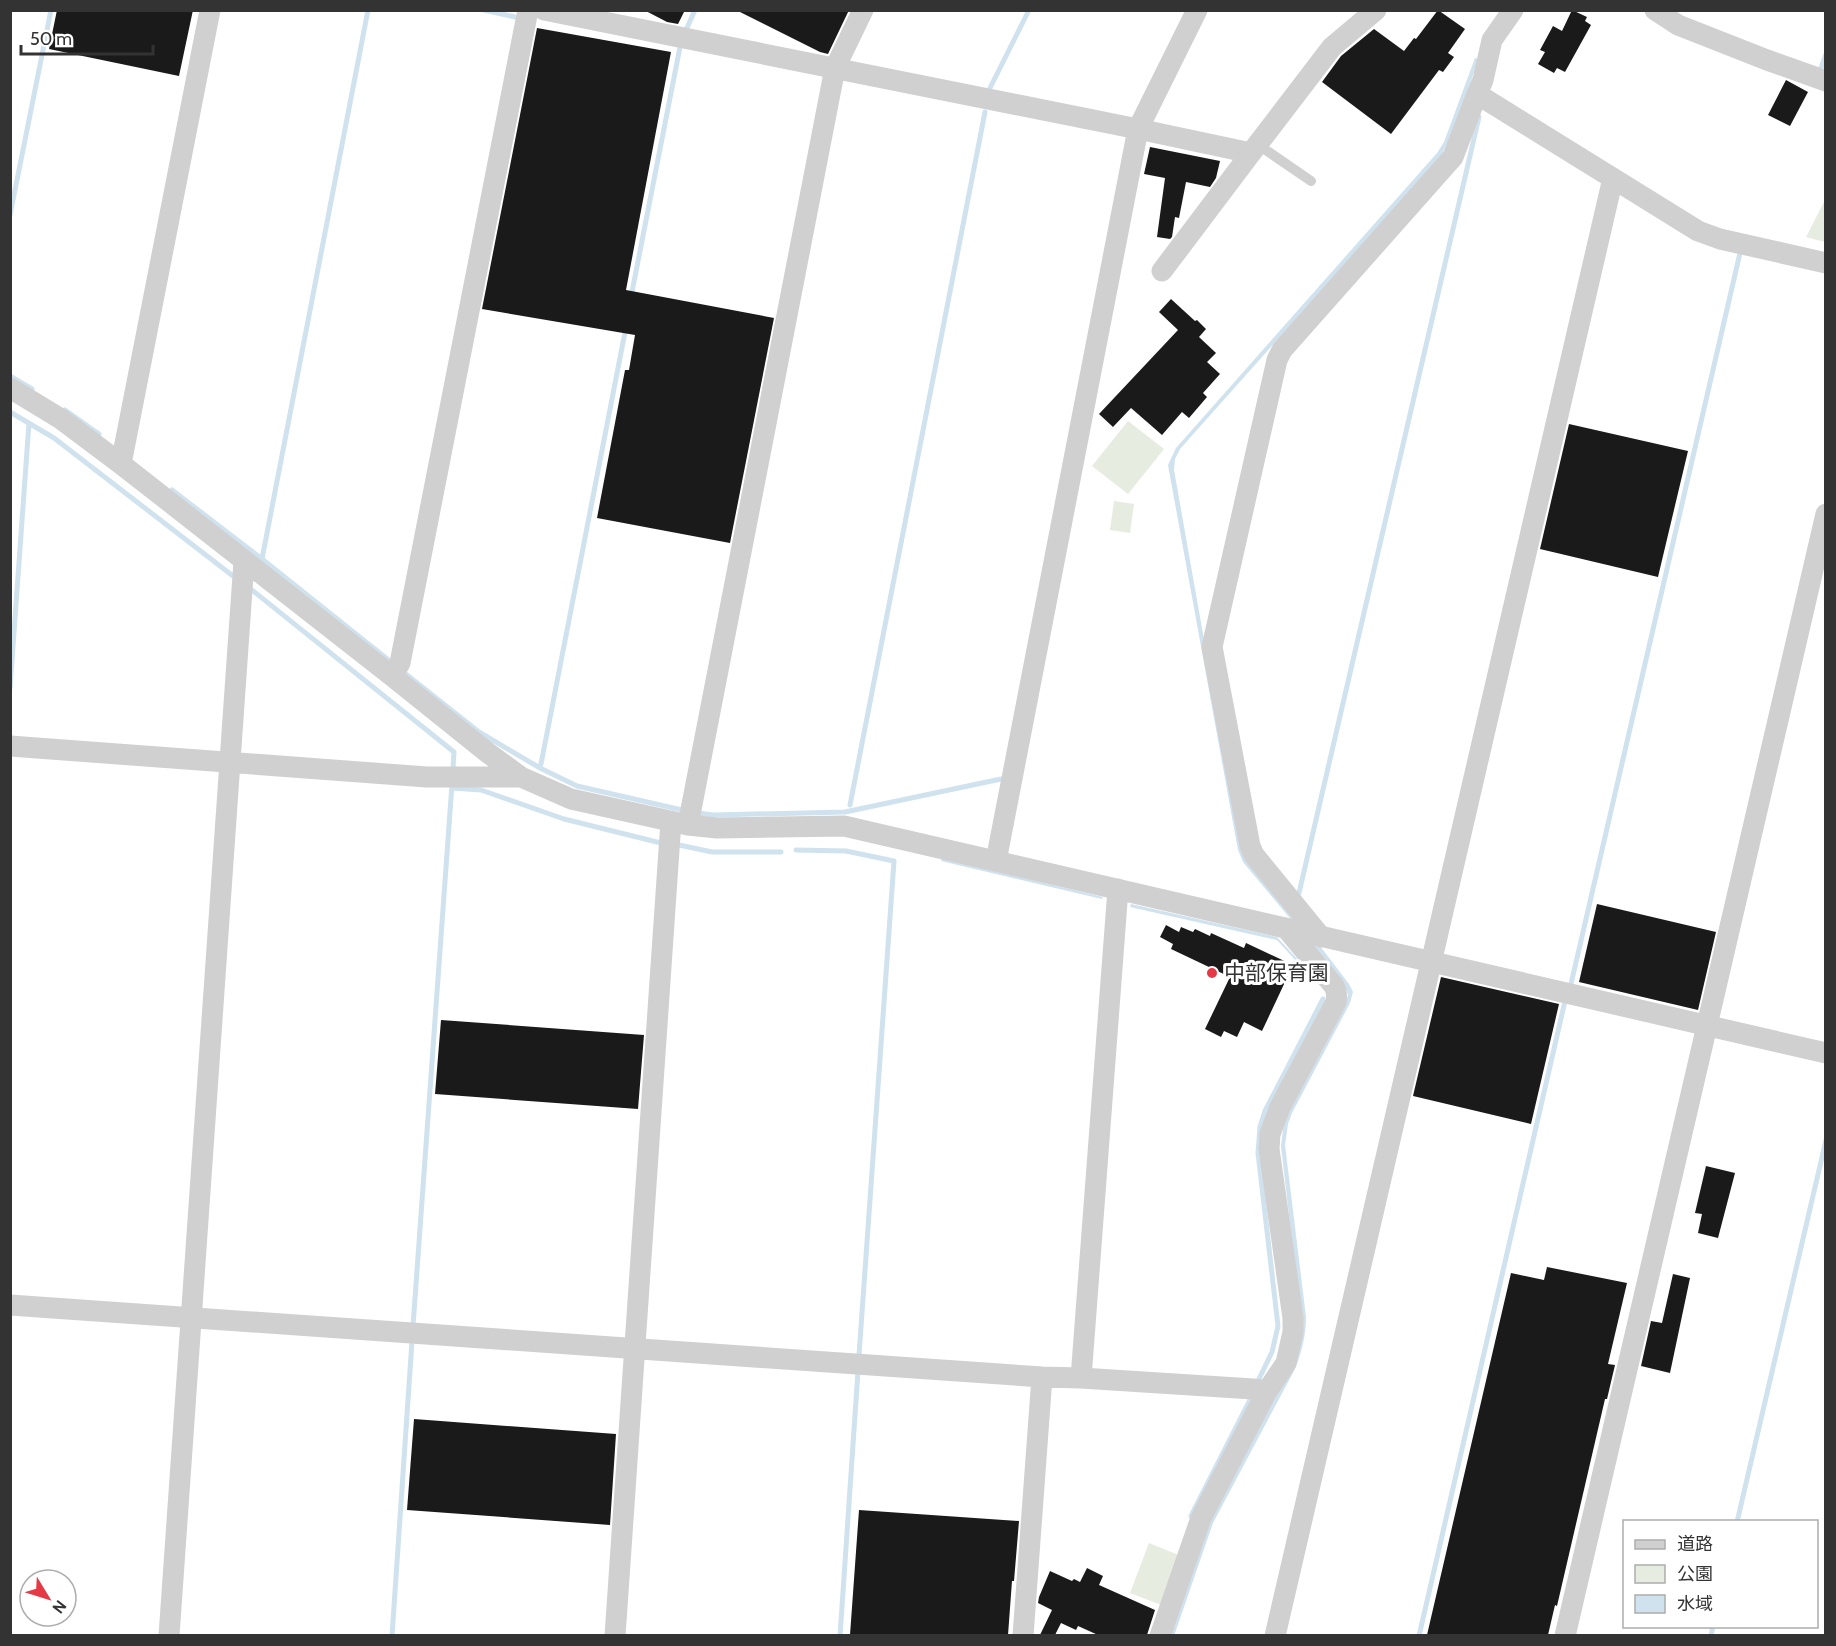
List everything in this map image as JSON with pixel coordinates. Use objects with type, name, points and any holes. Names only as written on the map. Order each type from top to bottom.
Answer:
[{"type":"street","points":[[121,464],[210,10]]},
{"type":"street","points":[[392,676],[400,663],[528,10]]},
{"type":"street","points":[[544,10],[1138,129],[1254,148]]},
{"type":"street","points":[[615,1635],[635,1348],[680,823],[835,68],[863,10]]},
{"type":"street","points":[[996,861],[1138,129],[1197,10]]},
{"type":"street","points":[[1162,272],[1332,47],[1376,10]]},
{"type":"street","points":[[1161,1635],[1202,1518],[1267,1391],[1286,1363],[1293,1332],[1293,1318],[1269,1149],[1270,1134],[1280,1107],[1336,1002],[1334,986],[1305,933],[1250,846],[1212,647],[1274,372],[1281,350],[1453,157],[1483,80],[1492,40],[1513,10]]},
{"type":"street","points":[[1655,10],[1680,18],[1767,60],[1826,81]]},
{"type":"street","points":[[1477,93],[1698,231],[1720,239],[1826,263]]},
{"type":"street","points":[[1275,1635],[1613,178]]},
{"type":"street","points":[[10,388],[61,419],[121,464],[488,753],[521,777],[572,799],[680,823],[717,828],[844,826],[1826,1053]]},
{"type":"street","points":[[1565,1635],[1826,514]]},
{"type":"street","points":[[169,1635],[244,561]]},
{"type":"street","points":[[10,746],[428,777],[521,777]]},
{"type":"street","points":[[1081,1378],[1118,890]]},
{"type":"street","points":[[10,1305],[1267,1391]]},
{"type":"street","points":[[1023,1635],[1042,1377]]},
{"type":"lane","points":[[1254,148],[1311,181]]},
{"type":"green space","points":[[1825,200],[1825,242],[1806,237]]},
{"type":"green space","points":[[1128,421],[1164,449],[1128,494],[1092,466]]},
{"type":"green space","points":[[1114,501],[1134,504],[1130,533],[1110,530]]},
{"type":"green space","points":[[1149,1543],[1181,1556],[1164,1606],[1130,1593]]},
{"type":"water","points":[[1475,58],[1479,59],[1441,156],[1180,449],[1175,459],[1174,470],[1237,826],[1353,992],[1350,1003],[1288,1124],[1285,1145],[1306,1317],[1302,1348],[1296,1367],[1213,1523],[1174,1636],[1169,1635],[1210,1521],[1301,1319],[1281,1146],[1284,1121],[1348,995],[1344,983],[1243,862],[1238,850],[1168,465],[1176,448],[1437,153],[1444,142]]},
{"type":"water","points":[[942,858],[1103,897],[1102,899],[941,861]]},
{"type":"water","points":[[1131,904],[1277,937],[1299,961],[1298,963],[1277,940],[1130,907]]},
{"type":"building","points":[[57,10],[193,10],[179,76],[49,49]]},
{"type":"building","points":[[644,10],[685,10],[678,24],[667,22]]},
{"type":"building","points":[[736,10],[849,10],[828,54]]},
{"type":"building","points":[[1438,10],[1465,29],[1448,53],[1454,57],[1443,72],[1439,70],[1391,134],[1322,82],[1341,56],[1374,29],[1404,51]]},
{"type":"building","points":[[1572,10],[1587,17],[1585,21],[1591,25],[1565,72],[1557,68],[1554,73],[1538,64],[1545,52],[1540,50],[1553,26],[1562,31]]},
{"type":"building","points":[[537,28],[671,52],[626,290],[774,318],[730,543],[597,518],[625,370],[629,370],[635,335],[482,309]]},
{"type":"building","points":[[1786,80],[1808,92],[1790,126],[1768,115]]},
{"type":"building","points":[[1150,147],[1220,161],[1216,178],[1210,187],[1186,182],[1179,218],[1175,217],[1170,239],[1157,237],[1165,178],[1144,174]]},
{"type":"building","points":[[1171,299],[1206,329],[1199,337],[1216,353],[1207,362],[1220,374],[1203,393],[1207,397],[1189,418],[1182,412],[1162,435],[1131,408],[1113,427],[1099,414],[1178,330],[1159,312]]},
{"type":"building","points":[[1569,424],[1688,451],[1658,577],[1540,549]]},
{"type":"building","points":[[1597,904],[1716,932],[1698,1010],[1579,982]]},
{"type":"building","points":[[1166,925],[1179,932],[1181,927],[1193,932],[1195,929],[1210,936],[1211,933],[1244,948],[1246,943],[1293,965],[1262,1031],[1244,1022],[1237,1037],[1224,1031],[1221,1037],[1205,1029],[1230,977],[1171,949],[1173,944],[1160,937]]},
{"type":"building","points":[[1441,977],[1559,1004],[1531,1124],[1413,1096]]},
{"type":"building","points":[[441,1020],[644,1035],[638,1109],[435,1094]]},
{"type":"building","points":[[1706,1166],[1735,1173],[1718,1238],[1698,1233],[1702,1214],[1695,1213]]},
{"type":"building","points":[[1547,1267],[1627,1283],[1608,1364],[1615,1365],[1548,1635],[1427,1635],[1511,1273],[1544,1280]]},
{"type":"building","points":[[1673,1274],[1690,1278],[1670,1373],[1641,1366],[1651,1321],[1662,1323]]},
{"type":"building","points":[[414,1419],[616,1434],[610,1525],[407,1510]]},
{"type":"building","points":[[859,1510],[1019,1521],[1008,1635],[850,1635]]},
{"type":"building","points":[[1087,1568],[1103,1576],[1099,1585],[1155,1610],[1147,1635],[1098,1635],[1078,1626],[1076,1630],[1061,1623],[1055,1635],[1040,1635],[1052,1610],[1038,1603],[1050,1571],[1072,1581],[1074,1579],[1080,1582]]},
{"type":"waterway","points":[[10,215],[51,10]]},
{"type":"waterway","points":[[262,559],[368,10]]},
{"type":"waterway","points":[[484,10],[515,17]]},
{"type":"waterway","points":[[686,30],[695,10]]},
{"type":"waterway","points":[[990,88],[1029,10]]},
{"type":"waterway","points":[[631,297],[680,47]]},
{"type":"waterway","points":[[1821,68],[1826,54]]},
{"type":"waterway","points":[[850,805],[985,112]]},
{"type":"waterway","points":[[1299,893],[1479,117]]},
{"type":"waterway","points":[[1571,984],[1740,253]]},
{"type":"waterway","points":[[541,764],[626,327]]},
{"type":"waterway","points":[[10,376],[32,389]]},
{"type":"waterway","points":[[65,410],[99,434]]},
{"type":"waterway","points":[[10,412],[54,438],[233,576]]},
{"type":"waterway","points":[[10,688],[29,423]]},
{"type":"waterway","points":[[172,490],[391,662]]},
{"type":"waterway","points":[[252,590],[454,752],[453,768]]},
{"type":"waterway","points":[[402,671],[479,732],[540,768],[577,786],[682,810]]},
{"type":"waterway","points":[[698,813],[713,815],[845,812],[1001,779]]},
{"type":"waterway","points":[[413,1326],[452,784]]},
{"type":"waterway","points":[[452,788],[481,790],[564,819],[661,843]]},
{"type":"waterway","points":[[679,845],[712,852],[781,852]]},
{"type":"waterway","points":[[796,850],[846,851],[894,861],[859,1355]]},
{"type":"waterway","points":[[1257,1383],[1272,1352],[1278,1326],[1258,1153],[1260,1127],[1265,1111],[1323,999]]},
{"type":"waterway","points":[[1419,1636],[1565,1001]]},
{"type":"waterway","points":[[1737,1520],[1826,1140]]},
{"type":"waterway","points":[[392,1636],[412,1341]]},
{"type":"waterway","points":[[840,1636],[858,1371]]},
{"type":"waterway","points":[[1191,1516],[1253,1394]]},
{"type":"waterway","points":[[1711,1636],[1713,1628]]},
{"type":"place","name":"中部保育園","points":[[1212,973]]}]
